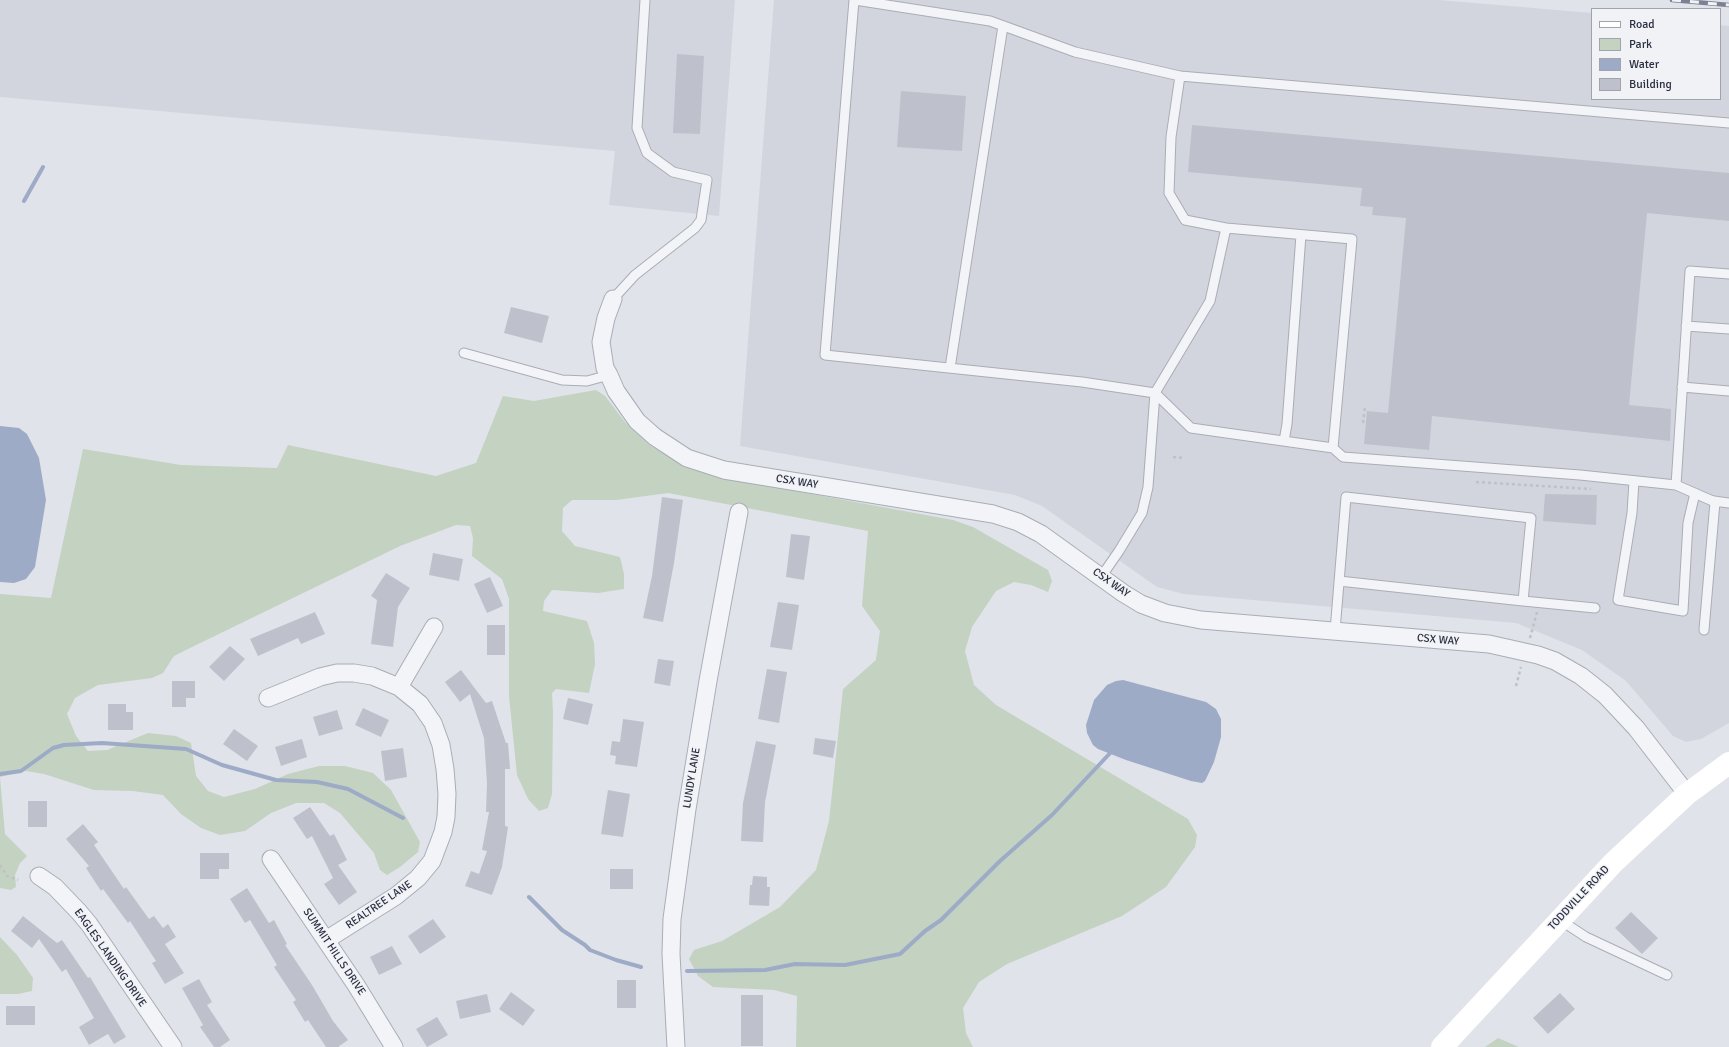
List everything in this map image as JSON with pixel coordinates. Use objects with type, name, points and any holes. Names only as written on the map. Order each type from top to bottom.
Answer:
[{"type":"street","name":"CSX WAY","points":[[613,299],[606,318],[601,342],[605,368],[616,391],[637,421],[655,437],[687,458],[724,470],[993,514],[1018,522],[1041,534],[1123,593],[1141,604],[1165,613],[1201,620],[1489,644],[1506,647],[1555,661],[1581,676],[1616,705],[1636,728],[1687,794]]},
{"type":"street","name":"LUNDY LANE","points":[[676,1047],[671,954],[672,919],[687,809],[708,681],[739,512]]},
{"type":"street","points":[[399,687],[434,627]]},
{"type":"street","name":"REALTREE LANE","points":[[268,698],[307,682],[337,673],[354,673],[372,676],[399,687],[420,704],[433,723],[441,745],[447,794],[443,832],[432,861],[418,878],[396,896],[326,940]]},
{"type":"street","name":"TODDVILLE ROAD","points":[[1442,1047],[1612,863],[1687,794],[1729,763]]},
{"type":"street","name":"SUMMIT HILLS DRIVE","points":[[272,859],[326,940],[394,1047]]},
{"type":"street","name":"EAGLES LANDING DRIVE","points":[[39,876],[55,887],[89,924],[171,1046]]},
{"type":"lane","points":[[613,299],[635,275],[695,228],[702,220],[707,180],[673,172],[647,153],[637,128],[645,0]]},
{"type":"lane","points":[[1729,123],[1180,76],[1075,52],[990,21],[855,0],[825,354],[1082,382],[1155,392],[1191,428],[1333,448],[1343,457],[1676,485],[1714,502],[1729,503]]},
{"type":"lane","points":[[950,368],[1003,26]]},
{"type":"lane","points":[[1180,76],[1171,137],[1169,193],[1185,220],[1226,228],[1352,239],[1333,448]]},
{"type":"lane","points":[[1101,577],[1142,513],[1148,487],[1155,392],[1210,301],[1226,228]]},
{"type":"lane","points":[[1284,441],[1301,235]]},
{"type":"lane","points":[[1676,485],[1690,271],[1729,274]]},
{"type":"lane","points":[[1686,326],[1729,329]]},
{"type":"lane","points":[[464,353],[562,380],[587,381],[609,375]]},
{"type":"lane","points":[[1682,387],[1729,391]]},
{"type":"lane","points":[[1634,481],[1632,513],[1618,600],[1683,611],[1688,523],[1695,493]]},
{"type":"lane","points":[[1335,631],[1346,498],[1531,518],[1523,601]]},
{"type":"lane","points":[[1704,630],[1714,502]]},
{"type":"lane","points":[[1339,581],[1595,608]]},
{"type":"lane","points":[[1559,920],[1586,937],[1667,975]]},
{"type":"path","points":[[1363,423],[1365,406]]},
{"type":"path","points":[[1172,457],[1185,458]]},
{"type":"path","points":[[1476,482],[1597,489]]},
{"type":"path","points":[[1530,638],[1536,616]]},
{"type":"path","points":[[1516,686],[1521,667]]},
{"type":"path","points":[[0,865],[7,876],[18,880]]},
{"type":"shaded area","points":[[0,0],[735,0],[719,216],[609,205],[615,151],[0,97]]},
{"type":"shaded area","points":[[774,0],[1439,0],[1591,13],[1591,100],[1721,100],[1721,25],[1729,26],[1729,723],[1701,739],[1686,742],[1673,736],[1626,681],[1582,650],[1516,623],[1184,594],[1157,587],[1042,506],[1015,495],[740,446]]},
{"type":"green space","points":[[596,390],[605,396],[625,422],[651,446],[686,466],[752,483],[953,520],[973,527],[1048,570],[1052,581],[1048,592],[1031,585],[1014,582],[996,591],[972,627],[965,651],[974,685],[996,705],[1188,819],[1197,835],[1195,847],[1166,887],[1122,916],[1007,964],[979,982],[963,1008],[966,1033],[973,1047],[796,1047],[797,996],[774,990],[713,987],[698,976],[689,959],[694,950],[722,941],[780,907],[816,870],[829,821],[843,689],[876,660],[880,631],[862,606],[868,531],[668,493],[616,500],[572,500],[563,508],[562,531],[575,546],[620,557],[624,574],[624,589],[598,593],[552,590],[544,601],[543,611],[587,621],[594,643],[595,664],[589,693],[556,689],[552,693],[552,794],[548,808],[539,811],[528,799],[517,775],[509,696],[509,599],[502,579],[472,556],[473,538],[470,526],[456,525],[400,546],[174,656],[163,673],[152,678],[98,685],[75,698],[67,714],[76,736],[88,751],[107,750],[148,733],[176,736],[191,743],[196,776],[208,791],[224,797],[255,789],[288,774],[319,766],[345,766],[373,773],[391,790],[420,842],[418,852],[400,867],[387,875],[380,870],[374,853],[340,813],[324,803],[296,803],[271,813],[245,831],[220,835],[201,828],[181,814],[163,795],[133,791],[94,790],[44,774],[26,771],[0,777],[0,594],[51,598],[83,449],[181,465],[277,468],[288,445],[436,476],[476,463],[503,396],[534,401]]},
{"type":"green space","points":[[0,777],[5,834],[27,856],[20,863],[15,875],[16,887],[11,890],[0,888]]},
{"type":"green space","points":[[0,937],[17,955],[33,978],[32,991],[18,994],[0,994]]},
{"type":"green space","points":[[1498,1038],[1519,1047],[1485,1047]]},
{"type":"water","points":[[0,426],[19,428],[27,434],[39,458],[46,500],[35,567],[26,579],[14,583],[0,582]]},
{"type":"water","points":[[1123,680],[1206,702],[1216,709],[1221,719],[1221,737],[1214,762],[1205,781],[1202,783],[1191,781],[1126,760],[1098,749],[1093,745],[1087,733],[1086,725],[1094,700],[1107,685]]},
{"type":"building","points":[[677,54],[704,56],[700,134],[673,133]]},
{"type":"building","points":[[901,91],[966,96],[962,151],[897,147]]},
{"type":"building","points":[[1192,125],[1729,173],[1729,221],[1647,213],[1629,405],[1671,409],[1670,441],[1432,416],[1429,450],[1364,444],[1367,411],[1388,413],[1406,218],[1372,215],[1373,207],[1360,206],[1362,188],[1188,172]]},
{"type":"building","points":[[511,307],[549,316],[542,343],[504,333]]},
{"type":"building","points":[[1545,494],[1597,495],[1596,525],[1543,521]]},
{"type":"building","points":[[662,497],[683,500],[674,563],[663,622],[643,618],[652,576]]},
{"type":"building","points":[[791,534],[810,536],[804,580],[786,577]]},
{"type":"building","points":[[433,553],[463,559],[459,581],[429,575]]},
{"type":"building","points":[[386,573],[410,588],[398,607],[393,647],[371,644],[377,600],[371,596]]},
{"type":"building","points":[[490,577],[503,606],[487,613],[474,584]]},
{"type":"building","points":[[778,602],[799,605],[792,650],[770,647]]},
{"type":"building","points":[[315,612],[325,634],[301,644],[298,638],[258,656],[250,639]]},
{"type":"building","points":[[487,625],[505,625],[505,655],[487,655]]},
{"type":"building","points":[[230,646],[245,659],[224,681],[209,667]]},
{"type":"building","points":[[658,659],[674,661],[670,686],[654,683]]},
{"type":"building","points":[[767,669],[787,672],[779,723],[758,719]]},
{"type":"building","points":[[461,670],[486,703],[492,701],[506,743],[508,743],[510,769],[505,769],[505,826],[508,827],[502,867],[492,895],[465,886],[471,871],[479,874],[487,851],[482,850],[489,812],[486,812],[487,783],[484,738],[470,694],[460,702],[445,682]]},
{"type":"building","points":[[172,681],[195,681],[195,698],[186,698],[186,707],[172,707]]},
{"type":"building","points":[[568,698],[593,704],[588,725],[563,719]]},
{"type":"building","points":[[108,704],[126,704],[126,712],[133,712],[133,730],[108,730]]},
{"type":"building","points":[[363,708],[389,720],[381,737],[355,725]]},
{"type":"building","points":[[337,710],[343,729],[319,736],[313,717]]},
{"type":"building","points":[[623,719],[644,722],[637,767],[615,764],[616,756],[610,755],[612,741],[620,742]]},
{"type":"building","points":[[234,729],[258,746],[247,761],[223,744]]},
{"type":"building","points":[[815,738],[836,741],[833,758],[813,754]]},
{"type":"building","points":[[302,739],[307,757],[281,766],[275,747]]},
{"type":"building","points":[[756,741],[776,745],[765,802],[763,842],[741,841],[743,803]]},
{"type":"building","points":[[403,748],[407,777],[385,781],[381,751]]},
{"type":"building","points":[[608,790],[630,794],[623,837],[601,834]]},
{"type":"building","points":[[28,801],[47,801],[47,827],[28,827]]},
{"type":"building","points":[[310,807],[330,836],[334,834],[347,860],[338,865],[357,892],[339,905],[324,884],[333,878],[312,836],[307,839],[293,818]]},
{"type":"building","points":[[83,824],[98,842],[94,845],[124,889],[126,887],[149,919],[154,916],[163,928],[168,924],[176,937],[165,944],[184,973],[165,984],[152,963],[156,961],[130,921],[128,923],[103,889],[101,891],[86,868],[89,866],[66,839]]},
{"type":"building","points":[[200,853],[229,853],[229,869],[219,869],[219,879],[200,879]]},
{"type":"building","points":[[610,869],[633,869],[633,889],[610,889]]},
{"type":"building","points":[[753,876],[767,877],[767,887],[770,887],[769,906],[749,905],[750,885],[752,885]]},
{"type":"building","points":[[247,888],[269,923],[274,920],[287,944],[285,945],[312,985],[333,1021],[348,1040],[338,1047],[326,1047],[308,1020],[305,1022],[293,1002],[296,1000],[274,967],[277,965],[250,920],[245,923],[230,899]]},
{"type":"building","points":[[1631,912],[1658,938],[1642,954],[1615,928]]},
{"type":"building","points":[[23,916],[57,943],[62,940],[88,978],[90,977],[126,1037],[114,1044],[108,1034],[89,1045],[79,1027],[94,1018],[66,969],[62,972],[39,939],[32,948],[11,931]]},
{"type":"building","points":[[433,919],[446,937],[420,954],[408,936]]},
{"type":"building","points":[[392,946],[402,964],[379,975],[370,957]]},
{"type":"building","points":[[199,979],[212,1002],[207,1005],[230,1040],[220,1047],[214,1047],[200,1027],[203,1025],[182,988]]},
{"type":"building","points":[[617,980],[636,980],[636,1008],[617,1008]]},
{"type":"building","points":[[511,992],[535,1010],[523,1026],[499,1009]]},
{"type":"building","points":[[1560,993],[1575,1009],[1548,1034],[1533,1018]]},
{"type":"building","points":[[487,994],[491,1012],[460,1019],[456,1001]]},
{"type":"building","points":[[741,995],[763,995],[763,1046],[741,1046]]},
{"type":"building","points":[[6,1006],[35,1006],[35,1025],[6,1025]]},
{"type":"building","points":[[437,1017],[448,1035],[427,1047],[416,1029]]},
{"type":"waterway","points":[[24,201],[43,167]]},
{"type":"waterway","points":[[0,774],[21,771],[53,748],[64,745],[102,743],[186,749],[222,765],[276,780],[317,782],[348,789],[403,818]]},
{"type":"waterway","points":[[687,971],[765,970],[795,964],[845,965],[900,954],[925,931],[941,920],[1000,861],[1052,815],[1113,750]]},
{"type":"waterway","points":[[529,897],[562,930],[590,950],[616,960],[641,967]]},
{"type":"railway","points":[[1672,0],[1729,5]]}]
